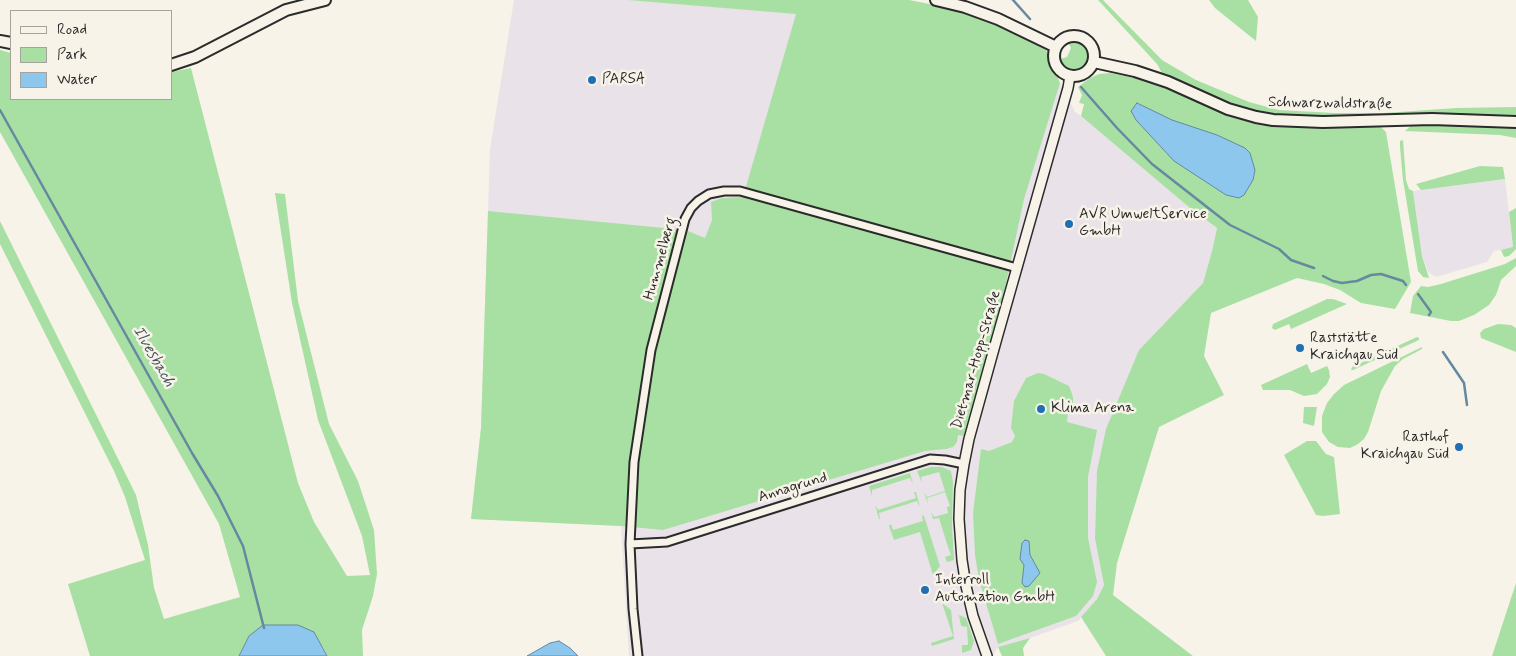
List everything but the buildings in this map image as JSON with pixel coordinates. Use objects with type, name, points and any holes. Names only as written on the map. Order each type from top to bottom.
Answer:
[{"type":"main road","points":[[172,65],[195,58],[286,10],[325,0]]},
{"type":"main road","points":[[936,0],[998,19],[1056,47]]},
{"type":"main road","points":[[1067,37],[1082,37],[1093,47],[1095,54],[1094,62],[1085,74],[1070,76],[1060,71],[1056,65],[1054,54],[1056,47],[1067,37]]},
{"type":"main road","name":"Schwarzwaldstraße","points":[[1094,62],[1135,71],[1168,82],[1228,109],[1273,120],[1323,122],[1450,119],[1516,122]]},
{"type":"street","name":"Dietmar-Hopp-Straße","points":[[987,656],[973,616],[962,560],[959,519],[960,490],[969,439],[1070,76]]},
{"type":"street","name":"Hummelberg","points":[[638,656],[633,609],[630,544],[634,462],[650,350],[685,219],[691,208],[703,197],[724,191],[740,191],[1017,268]]},
{"type":"street","name":"Annagrund","points":[[630,544],[667,542],[930,459],[964,464]]},
{"type":"shaded area","points":[[514,0],[800,0],[1007,61],[1060,83],[1075,112],[1190,208],[1217,228],[1203,283],[1139,350],[1095,539],[1104,585],[1097,599],[1078,621],[998,647],[992,656],[629,656],[621,526],[471,519],[481,428],[490,149]]},
{"type":"shaded area","points":[[1505,179],[1513,248],[1494,251],[1487,262],[1436,277],[1428,272],[1422,256],[1413,191]]},
{"type":"green space","points":[[628,0],[909,0],[960,10],[1010,31],[1046,50],[1060,83],[1024,199],[1005,288],[964,436],[958,435],[957,442],[953,447],[925,451],[663,530],[621,526],[471,519],[481,428],[488,211],[664,228],[688,231],[705,238],[712,220],[711,202],[722,198],[743,197],[796,14]]},
{"type":"green space","points":[[1098,0],[1103,0],[1162,60],[1196,80],[1249,102],[1279,110],[1334,113],[1384,113],[1456,108],[1516,107],[1516,117],[1430,114],[1322,119],[1270,116],[1221,102],[1164,77],[1157,64]]},
{"type":"green space","points":[[1209,0],[1248,0],[1258,17],[1256,41],[1215,8]]},
{"type":"green space","points":[[1072,40],[1080,41],[1086,45],[1091,55],[1087,66],[1077,72],[1066,69],[1060,59],[1067,57],[1071,48],[1068,42]]},
{"type":"green space","points":[[0,50],[10,53],[10,100],[172,100],[172,72],[191,68],[298,483],[314,522],[347,576],[370,575],[362,536],[318,420],[292,303],[275,193],[285,194],[298,301],[329,424],[358,481],[374,530],[377,574],[373,596],[362,630],[363,656],[327,656],[323,647],[249,636],[239,656],[90,656],[68,584],[145,560],[125,497],[114,471],[0,244],[0,221],[136,495],[148,545],[154,588],[164,619],[240,597],[219,524],[0,132]]},
{"type":"green space","points":[[1110,73],[1145,79],[1271,124],[1291,127],[1380,126],[1386,132],[1411,282],[1395,309],[1361,303],[1340,290],[1297,278],[1211,313],[1204,356],[1224,395],[1159,427],[1117,563],[1113,595],[1193,656],[1106,656],[1081,617],[1097,599],[1104,585],[1095,539],[1097,471],[1106,429],[1139,350],[1203,283],[1217,228],[1190,208],[1081,116],[1084,104],[1079,103],[1082,95],[1078,87],[1099,74]]},
{"type":"green space","points":[[1413,124],[1516,126],[1516,138],[1500,135],[1405,131]]},
{"type":"green space","points":[[1403,140],[1406,180],[1409,189],[1413,191],[1422,256],[1429,278],[1423,277],[1418,271],[1403,180],[1400,141]]},
{"type":"green space","points":[[1480,166],[1503,167],[1505,179],[1421,190],[1416,184]]},
{"type":"green space","points":[[1516,208],[1516,249],[1509,256],[1504,257],[1501,250],[1513,247],[1509,212]]},
{"type":"green space","points":[[1516,258],[1516,266],[1501,280],[1496,295],[1489,305],[1474,315],[1459,321],[1451,321],[1410,313],[1413,296],[1421,286],[1428,287],[1441,284],[1505,264]]},
{"type":"green space","points":[[1327,299],[1347,304],[1291,329],[1289,324],[1275,330],[1272,328],[1273,324]]},
{"type":"green space","points":[[1498,324],[1511,325],[1516,328],[1516,352],[1481,338],[1480,333],[1484,329]]},
{"type":"green space","points":[[1417,337],[1419,340],[1351,370],[1352,367]]},
{"type":"green space","points":[[1422,347],[1422,349],[1403,359],[1395,366],[1381,391],[1364,439],[1350,448],[1338,447],[1329,442],[1322,432],[1322,416],[1327,403],[1334,394],[1344,385]]},
{"type":"green space","points":[[1307,364],[1311,373],[1327,366],[1329,370],[1330,377],[1327,384],[1317,394],[1304,396],[1290,390],[1263,390],[1261,385]]},
{"type":"green space","points":[[1038,373],[1069,386],[1073,403],[1068,412],[1067,422],[1097,430],[1088,477],[1088,538],[1097,582],[1093,596],[1076,616],[998,644],[979,579],[975,555],[973,513],[981,449],[989,451],[1012,442],[1015,436],[1011,428],[1014,401],[1026,378]]},
{"type":"green space","points":[[1304,407],[1317,407],[1314,426],[1303,423]]},
{"type":"green space","points":[[1307,441],[1316,441],[1326,454],[1334,457],[1340,514],[1316,515],[1284,455]]},
{"type":"green space","points":[[930,467],[942,467],[951,471],[953,482],[952,525],[954,560],[947,562],[945,557],[951,555],[939,518],[933,519],[931,512],[934,517],[948,513],[947,507],[950,506],[945,492],[927,498],[928,504],[924,492],[927,497],[945,491],[939,472],[921,477],[922,483],[917,471]]},
{"type":"green space","points":[[910,473],[913,484],[910,478],[872,490],[872,496],[869,486]]},
{"type":"green space","points":[[914,492],[916,492],[920,507],[917,501],[879,513],[879,519],[875,505],[878,510],[916,498]]},
{"type":"green space","points":[[922,515],[924,516],[940,566],[933,575],[920,532],[894,540],[889,526],[891,524],[893,530],[923,521]]},
{"type":"green space","points":[[1516,583],[1516,656],[1492,656]]},
{"type":"green space","points":[[942,603],[951,610],[954,639],[932,646],[931,643],[953,636]]},
{"type":"green space","points":[[959,615],[966,618],[974,641],[971,650],[962,653],[962,645],[968,645],[967,627],[961,626]]},
{"type":"green space","points":[[1030,638],[1023,648],[1024,656],[1002,656],[998,647]]},
{"type":"water","points":[[1137,103],[1172,120],[1217,135],[1245,148],[1250,153],[1255,170],[1253,180],[1244,195],[1239,198],[1226,195],[1174,161],[1136,120],[1131,111]]},
{"type":"water","points":[[1025,540],[1029,541],[1030,555],[1040,573],[1029,586],[1025,587],[1022,583],[1024,565],[1020,559],[1022,543]]},
{"type":"water","points":[[263,625],[298,625],[314,632],[327,656],[239,656],[249,636]]},
{"type":"water","points":[[559,641],[578,656],[527,656],[550,643]]},
{"type":"waterway","points":[[1013,0],[1030,19]]},
{"type":"waterway","points":[[1081,87],[1152,164],[1230,225],[1279,249],[1291,260],[1314,268]]},
{"type":"waterway","name":"Ilvesbach","points":[[0,110],[218,496],[243,546],[264,628]]},
{"type":"waterway","points":[[1323,276],[1342,283],[1381,274],[1403,281],[1406,285]]},
{"type":"waterway","points":[[1418,294],[1431,312],[1429,315]]},
{"type":"waterway","points":[[1443,352],[1464,383],[1467,405]]},
{"type":"place","name":"PARSA","points":[[592,80]]},
{"type":"place","name":"AVR UmweltService GmbH","points":[[1069,224]]},
{"type":"place","name":"Raststätte Kraichgau Süd","points":[[1300,348]]},
{"type":"place","name":"Klima Arena","points":[[1041,409]]},
{"type":"place","name":"Rasthof Kraichgau Süd","points":[[1459,447]]},
{"type":"place","name":"Interroll Automation GmbH","points":[[925,590]]}]
